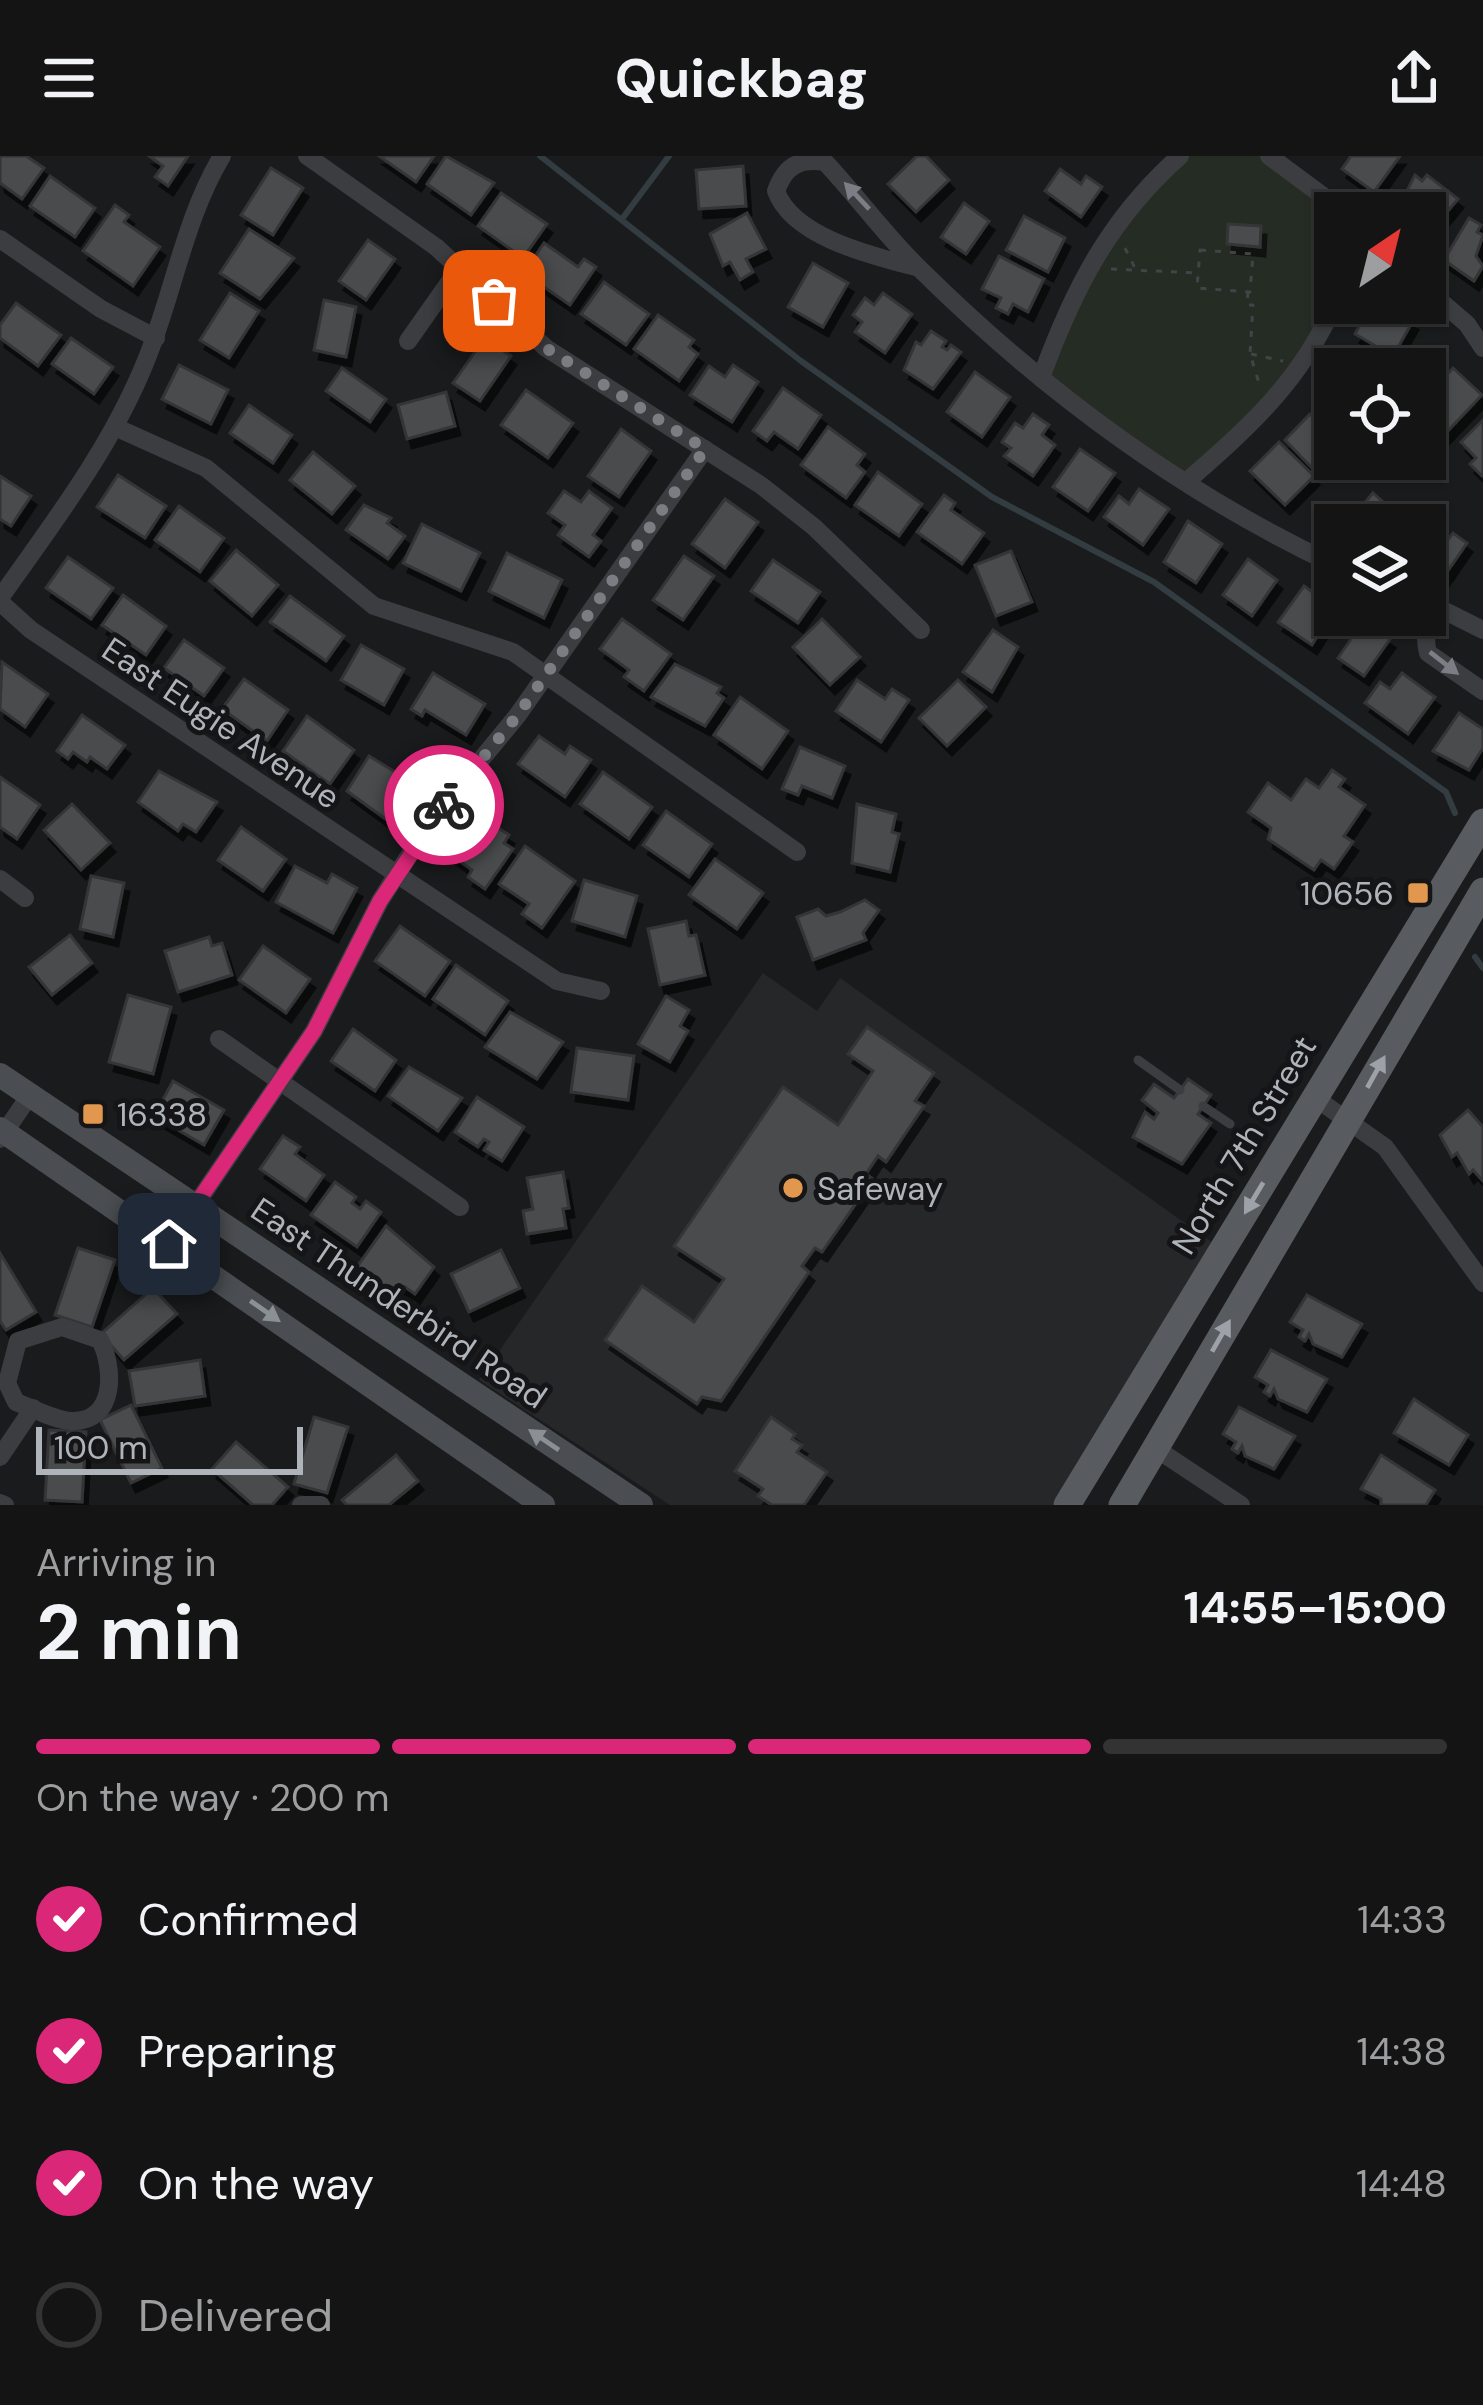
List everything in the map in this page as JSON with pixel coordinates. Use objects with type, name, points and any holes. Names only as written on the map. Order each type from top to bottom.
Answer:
[{"type":"main road","name":"North 7th Street","points":[[1067,1505],[1482,827]]},
{"type":"main road","points":[[1122,1505],[1483,891]]},
{"type":"main road","name":"East Thunderbird Road","points":[[0,1075],[640,1505]]},
{"type":"main road","points":[[2,1134],[169,1244],[543,1505]]},
{"type":"street","points":[[0,600],[116,427],[156,338],[196,210],[222,156]]},
{"type":"street","points":[[308,156],[460,267],[546,348],[705,449],[814,527],[921,630]]},
{"type":"street","points":[[1041,378],[1086,267],[1112,225],[1180,156]]},
{"type":"street","points":[[1269,156],[1299,164],[1326,192]]},
{"type":"street","points":[[919,268],[875,256],[788,217],[776,191],[789,167],[800,160],[825,162],[919,268],[1041,378],[1227,511],[1314,555]]},
{"type":"street","points":[[0,239],[101,309],[156,338]]},
{"type":"street","points":[[408,341],[460,267]]},
{"type":"street","points":[[1446,304],[1475,326],[1483,348]]},
{"type":"street","points":[[1186,482],[1277,401],[1304,366],[1325,324]]},
{"type":"street","points":[[116,427],[206,468],[374,606],[417,625],[484,639],[513,652],[797,852]]},
{"type":"street","points":[[169,1244],[314,1031],[398,872],[433,818],[545,677],[705,449]]},
{"type":"street","name":"East Eugie Avenue","points":[[0,600],[31,630],[557,981],[601,992]]},
{"type":"street","points":[[1446,612],[1483,630]]},
{"type":"street","points":[[1425,636],[1428,653],[1483,691]]},
{"type":"street","points":[[0,879],[25,898]]},
{"type":"street","points":[[219,1039],[460,1207]]},
{"type":"street","points":[[2,1134],[30,1095]]},
{"type":"street","points":[[1314,1097],[1372,1135],[1413,1181],[1483,1283]]},
{"type":"street","points":[[62,1327],[100,1340],[113,1371],[108,1394],[92,1415],[73,1421],[33,1408],[16,1402],[7,1383],[18,1341],[62,1327]]},
{"type":"street","points":[[0,1457],[33,1408]]},
{"type":"street","points":[[1155,1448],[1241,1505]]},
{"type":"street","points":[[302,1505],[321,1505]]},
{"type":"lane","points":[[1138,1060],[1180,1090]]},
{"type":"lane","points":[[1203,1106],[1230,1124]]},
{"type":"path","points":[[1248,292],[1197,288],[1200,250],[1253,254],[1248,292],[1246,305],[1253,305],[1250,354],[1262,387],[1277,401]]},
{"type":"path","points":[[1086,267],[1198,273]]},
{"type":"path","points":[[1250,354],[1304,366]]},
{"type":"shaded area","points":[[1180,156],[1269,156],[1314,195],[1314,324],[1326,324],[1186,482],[1041,378],[1086,267]]},
{"type":"shaded area","points":[[763,973],[817,1011],[840,978],[1213,1243],[1053,1505],[670,1505],[479,1380]]},
{"type":"building","points":[[0,156],[26,156],[44,168],[22,199],[0,183]]},
{"type":"building","points":[[149,156],[188,156],[168,186],[155,177],[163,166]]},
{"type":"building","points":[[379,156],[434,156],[416,182]]},
{"type":"building","points":[[446,156],[494,183],[471,215],[427,184]]},
{"type":"building","points":[[917,156],[926,156],[949,180],[916,212],[888,184]]},
{"type":"building","points":[[1351,156],[1400,156],[1374,192],[1342,169]]},
{"type":"building","points":[[743,166],[746,206],[699,209],[696,170]]},
{"type":"building","points":[[271,168],[303,188],[273,235],[241,215]]},
{"type":"building","points":[[1060,169],[1081,184],[1086,176],[1102,187],[1081,217],[1045,191]]},
{"type":"building","points":[[1415,175],[1422,181],[1427,175],[1458,199],[1446,213],[1446,192],[1406,192]]},
{"type":"building","points":[[50,176],[95,208],[75,237],[30,206]]},
{"type":"building","points":[[501,193],[547,224],[523,258],[478,226]]},
{"type":"building","points":[[964,203],[989,221],[966,254],[941,237]]},
{"type":"building","points":[[115,205],[129,215],[124,222],[160,247],[133,286],[83,251]]},
{"type":"building","points":[[747,213],[766,249],[746,259],[753,272],[740,280],[730,262],[723,266],[710,234]]},
{"type":"building","points":[[1024,216],[1065,238],[1048,272],[1006,250]]},
{"type":"building","points":[[1469,218],[1481,225],[1476,256],[1483,266],[1474,281],[1446,257]]},
{"type":"building","points":[[1228,224],[1261,226],[1260,247],[1227,244]]},
{"type":"building","points":[[249,229],[294,258],[260,299],[220,273]]},
{"type":"building","points":[[368,240],[395,259],[366,300],[339,281]]},
{"type":"building","points":[[544,243],[578,267],[584,259],[596,267],[570,305],[524,273]]},
{"type":"building","points":[[999,256],[1044,279],[1028,312],[1013,304],[1008,314],[996,308],[1001,298],[982,289]]},
{"type":"building","points":[[813,263],[848,283],[823,327],[788,307]]},
{"type":"building","points":[[604,282],[649,314],[626,345],[581,314]]},
{"type":"building","points":[[230,293],[259,311],[229,358],[200,340]]},
{"type":"building","points":[[883,293],[912,314],[885,353],[855,332],[862,322],[853,315],[865,298],[874,305]]},
{"type":"building","points":[[324,300],[356,307],[346,357],[314,350]]},
{"type":"building","points":[[16,303],[61,335],[38,366],[0,338],[0,325]]},
{"type":"building","points":[[658,315],[694,340],[689,347],[698,354],[679,381],[634,349]]},
{"type":"building","points":[[1360,324],[1411,324],[1398,348],[1379,348],[1355,334]]},
{"type":"building","points":[[931,331],[946,341],[942,347],[947,350],[951,345],[961,352],[933,389],[904,370],[916,342],[921,345]]},
{"type":"building","points":[[71,338],[113,367],[94,394],[52,364]]},
{"type":"building","points":[[485,338],[511,356],[480,401],[453,383]]},
{"type":"building","points":[[179,365],[228,390],[211,424],[162,399]]},
{"type":"building","points":[[733,365],[758,382],[732,422],[690,395],[709,366],[725,377]]},
{"type":"building","points":[[342,368],[386,399],[370,422],[326,391]]},
{"type":"building","points":[[1453,368],[1482,395],[1446,433],[1446,376]]},
{"type":"building","points":[[975,372],[1010,397],[982,437],[947,412]]},
{"type":"building","points":[[783,388],[821,415],[798,449],[774,432],[767,441],[753,431]]},
{"type":"building","points":[[526,390],[573,423],[548,458],[501,425]]},
{"type":"building","points":[[446,392],[455,426],[407,439],[398,405]]},
{"type":"building","points":[[249,405],[292,435],[273,463],[230,433]]},
{"type":"building","points":[[1033,414],[1049,425],[1042,435],[1055,445],[1033,476],[1004,456],[1011,448],[1002,442],[1015,423],[1023,428]]},
{"type":"building","points":[[1310,414],[1314,418],[1314,470],[1285,440]]},
{"type":"building","points":[[1483,420],[1482,476],[1470,464],[1476,458],[1461,442]]},
{"type":"building","points":[[828,427],[865,454],[857,465],[865,472],[846,498],[801,465]]},
{"type":"building","points":[[621,429],[651,451],[619,497],[588,476]]},
{"type":"building","points":[[1279,442],[1314,476],[1285,505],[1250,471]]},
{"type":"building","points":[[1080,449],[1115,473],[1088,511],[1053,487]]},
{"type":"building","points":[[313,452],[355,486],[332,514],[290,480]]},
{"type":"building","points":[[878,472],[922,504],[899,536],[855,505]]},
{"type":"building","points":[[118,475],[166,506],[145,538],[97,507]]},
{"type":"building","points":[[0,476],[31,496],[11,526],[0,519]]},
{"type":"building","points":[[1139,489],[1169,509],[1143,545],[1104,517],[1119,496],[1129,504]]},
{"type":"building","points":[[564,491],[581,502],[589,491],[612,508],[593,535],[601,541],[589,557],[558,535],[565,525],[548,513]]},
{"type":"building","points":[[1373,493],[1385,504],[1364,504]]},
{"type":"building","points":[[944,495],[955,503],[951,510],[984,533],[962,564],[917,532]]},
{"type":"building","points":[[725,499],[758,522],[725,568],[692,544]]},
{"type":"building","points":[[364,505],[391,518],[387,523],[405,536],[388,559],[346,530]]},
{"type":"building","points":[[179,506],[224,538],[200,572],[155,540]]},
{"type":"building","points":[[1188,521],[1222,544],[1196,583],[1164,562]]},
{"type":"building","points":[[422,524],[480,553],[461,591],[403,563]]},
{"type":"building","points":[[1453,533],[1467,543],[1446,573],[1446,540]]},
{"type":"building","points":[[236,550],[278,585],[252,616],[210,581]]},
{"type":"building","points":[[1011,551],[1032,602],[996,616],[975,565]]},
{"type":"building","points":[[507,553],[562,580],[544,618],[489,591]]},
{"type":"building","points":[[684,556],[714,576],[683,620],[653,600]]},
{"type":"building","points":[[68,557],[113,588],[91,619],[46,588]]},
{"type":"building","points":[[1248,559],[1277,580],[1252,616],[1223,595]]},
{"type":"building","points":[[773,560],[820,592],[798,623],[751,591]]},
{"type":"building","points":[[1304,586],[1314,593],[1318,636],[1312,645],[1278,622]]},
{"type":"building","points":[[123,595],[166,626],[146,655],[102,625]]},
{"type":"building","points":[[290,596],[344,636],[326,661],[270,622]]},
{"type":"building","points":[[622,619],[671,654],[644,691],[624,677],[629,670],[600,649]]},
{"type":"building","points":[[822,619],[860,657],[830,685],[793,647]]},
{"type":"building","points":[[993,630],[1018,647],[992,692],[963,672]]},
{"type":"building","points":[[1353,636],[1390,639],[1364,676],[1338,658]]},
{"type":"building","points":[[184,640],[224,668],[204,696],[164,668]]},
{"type":"building","points":[[361,645],[404,669],[384,705],[341,680]]},
{"type":"building","points":[[2,662],[48,694],[25,727],[0,709]]},
{"type":"building","points":[[675,664],[721,687],[717,693],[724,698],[705,726],[651,697]]},
{"type":"building","points":[[433,673],[485,704],[466,735],[425,710],[422,716],[411,709]]},
{"type":"building","points":[[1402,673],[1435,697],[1408,734],[1365,703],[1380,682],[1390,689]]},
{"type":"building","points":[[244,679],[288,710],[267,741],[222,709]]},
{"type":"building","points":[[857,680],[885,699],[892,689],[909,700],[881,742],[836,711]]},
{"type":"building","points":[[958,680],[986,707],[947,746],[919,718]]},
{"type":"building","points":[[740,697],[788,731],[762,769],[714,735]]},
{"type":"building","points":[[1459,713],[1483,729],[1483,748],[1469,770],[1433,751]]},
{"type":"building","points":[[82,715],[125,745],[107,769],[90,757],[87,762],[73,752],[68,759],[57,751]]},
{"type":"building","points":[[307,716],[354,750],[330,784],[283,751]]},
{"type":"building","points":[[539,736],[565,754],[570,746],[591,760],[565,797],[518,764]]},
{"type":"building","points":[[800,747],[845,766],[832,798],[802,786],[798,795],[782,789]]},
{"type":"building","points":[[369,756],[418,786],[394,825],[347,791]]},
{"type":"building","points":[[1332,770],[1345,779],[1339,787],[1365,805],[1344,836],[1353,842],[1334,869],[1321,860],[1314,870],[1268,839],[1271,828],[1248,812],[1268,783],[1291,800],[1306,779],[1319,788]]},
{"type":"building","points":[[159,771],[217,802],[196,832],[183,824],[178,831],[138,802]]},
{"type":"building","points":[[603,772],[652,807],[629,839],[580,804]]},
{"type":"building","points":[[0,777],[40,805],[17,839],[0,827]]},
{"type":"building","points":[[72,804],[110,843],[81,870],[44,830]]},
{"type":"building","points":[[857,804],[896,814],[892,832],[899,834],[890,872],[852,863]]},
{"type":"building","points":[[666,811],[712,844],[689,877],[643,845]]},
{"type":"building","points":[[474,812],[509,835],[504,843],[513,849],[485,889],[468,877],[472,870],[447,852]]},
{"type":"building","points":[[241,827],[286,859],[263,891],[218,860]]},
{"type":"building","points":[[525,846],[575,881],[542,928],[522,914],[529,904],[499,884]]},
{"type":"building","points":[[715,859],[763,893],[737,929],[689,895]]},
{"type":"building","points":[[295,866],[327,883],[332,874],[357,888],[333,933],[276,902]]},
{"type":"building","points":[[91,876],[124,883],[113,937],[80,929]]},
{"type":"building","points":[[584,880],[637,896],[625,937],[572,921]]},
{"type":"building","points":[[865,900],[879,910],[863,933],[866,940],[813,960],[797,917],[818,909],[826,916]]},
{"type":"building","points":[[686,921],[689,936],[696,935],[705,975],[660,985],[648,929]]},
{"type":"building","points":[[400,926],[450,961],[425,996],[375,961]]},
{"type":"building","points":[[70,935],[92,963],[52,995],[29,967]]},
{"type":"building","points":[[209,937],[212,946],[222,943],[232,975],[178,992],[165,951]]},
{"type":"building","points":[[263,946],[310,979],[286,1013],[239,980]]},
{"type":"building","points":[[456,965],[508,1001],[485,1035],[433,999]]},
{"type":"building","points":[[128,995],[171,1007],[153,1074],[109,1062]]},
{"type":"building","points":[[666,996],[689,1010],[680,1026],[688,1031],[670,1062],[638,1044]]},
{"type":"building","points":[[510,1012],[563,1042],[537,1079],[485,1047]]},
{"type":"building","points":[[867,1027],[934,1073],[915,1101],[924,1106],[886,1162],[878,1156],[866,1174],[873,1179],[822,1252],[815,1248],[802,1266],[809,1272],[721,1401],[702,1397],[697,1404],[605,1340],[642,1286],[694,1322],[724,1279],[674,1246],[783,1087],[838,1125],[873,1071],[848,1054]]},
{"type":"building","points":[[353,1029],[396,1060],[375,1091],[331,1061]]},
{"type":"building","points":[[577,1048],[634,1056],[628,1100],[571,1092]]},
{"type":"building","points":[[409,1067],[462,1098],[438,1131],[388,1096]]},
{"type":"building","points":[[1188,1079],[1211,1095],[1198,1114],[1211,1123],[1182,1164],[1133,1137],[1145,1112],[1154,1119],[1158,1113],[1142,1100],[1154,1084],[1174,1098]]},
{"type":"building","points":[[173,1081],[224,1110],[204,1145],[154,1116]]},
{"type":"building","points":[[477,1097],[524,1127],[502,1161],[484,1150],[489,1142],[484,1139],[478,1147],[455,1132]]},
{"type":"building","points":[[1468,1110],[1483,1127],[1483,1181],[1473,1170],[1469,1174],[1457,1153],[1452,1157],[1440,1135]]},
{"type":"building","points":[[283,1136],[300,1147],[295,1154],[324,1175],[306,1201],[260,1169]]},
{"type":"building","points":[[563,1172],[569,1208],[563,1209],[566,1228],[527,1234],[523,1211],[533,1209],[527,1178]]},
{"type":"building","points":[[335,1182],[356,1197],[352,1203],[360,1209],[366,1201],[381,1212],[357,1247],[311,1215]]},
{"type":"building","points":[[386,1226],[434,1267],[415,1294],[405,1287],[398,1296],[357,1267]]},
{"type":"building","points":[[78,1248],[115,1260],[92,1327],[55,1315]]},
{"type":"building","points":[[501,1250],[520,1288],[469,1312],[451,1274]]},
{"type":"building","points":[[0,1253],[36,1312],[6,1330],[0,1321]]},
{"type":"building","points":[[153,1288],[177,1314],[124,1360],[101,1334]]},
{"type":"building","points":[[1307,1295],[1362,1324],[1342,1357],[1313,1344],[1309,1334],[1305,1341],[1299,1337],[1303,1330],[1290,1322]]},
{"type":"building","points":[[1271,1350],[1327,1379],[1307,1412],[1278,1399],[1274,1389],[1270,1396],[1264,1392],[1268,1385],[1255,1377]]},
{"type":"building","points":[[200,1360],[205,1396],[135,1406],[129,1371]]},
{"type":"building","points":[[1414,1399],[1468,1435],[1449,1465],[1394,1433]]},
{"type":"building","points":[[131,1405],[162,1468],[131,1483],[100,1420]]},
{"type":"building","points":[[1239,1407],[1295,1436],[1274,1469],[1245,1456],[1242,1446],[1238,1453],[1232,1449],[1236,1442],[1223,1434]]},
{"type":"building","points":[[314,1417],[348,1427],[327,1493],[294,1484]]},
{"type":"building","points":[[771,1417],[795,1434],[792,1439],[802,1445],[797,1452],[827,1472],[804,1505],[772,1505],[758,1496],[763,1489],[735,1471]]},
{"type":"building","points":[[49,1430],[86,1432],[82,1502],[45,1500]]},
{"type":"building","points":[[236,1442],[288,1487],[272,1505],[253,1505],[212,1469]]},
{"type":"building","points":[[396,1455],[418,1481],[389,1505],[347,1505],[342,1500]]},
{"type":"building","points":[[1381,1455],[1435,1490],[1426,1505],[1381,1505],[1381,1499],[1361,1489]]},
{"type":"waterway","points":[[540,156],[801,361],[992,497],[1154,582],[1446,792],[1455,813]]},
{"type":"waterway","points":[[622,219],[669,156]]},
{"type":"waterway","points":[[1475,957],[1483,968]]},
{"type":"way so far","points":[[444,805],[517,716],[705,449],[546,348],[494,301]]},
{"type":"place","name":"10656","points":[[1418,893]]},
{"type":"place","name":"16338","points":[[93,1114]]},
{"type":"place","name":"Safeway","points":[[793,1188]]},
{"type":"route","points":[[169,1244],[314,1031],[380,901],[444,805]]}]
